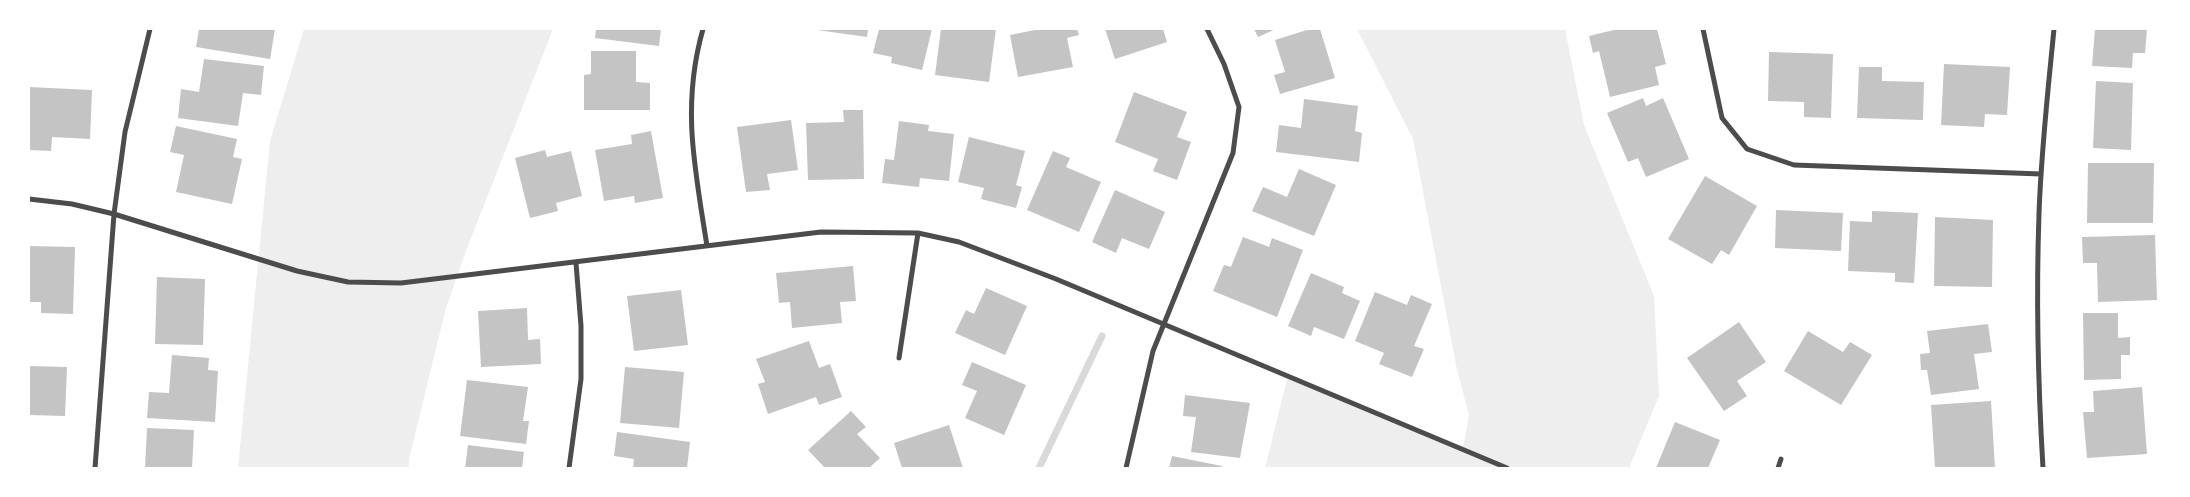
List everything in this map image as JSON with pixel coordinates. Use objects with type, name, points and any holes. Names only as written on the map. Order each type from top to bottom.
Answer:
[{"type":"street","points":[[95,468],[114,214],[125,132],[150,29]]},
{"type":"street","points":[[703,29],[696,53],[690,100],[693,152],[707,246]]},
{"type":"street","points":[[1126,468],[1153,351],[1233,153],[1239,107],[1224,64],[1207,29]]},
{"type":"street","points":[[1704,29],[1722,118],[1747,149],[1794,165],[2041,174]]},
{"type":"street","points":[[2042,468],[2039,391],[2039,215],[2054,29]]},
{"type":"street","points":[[29,199],[72,204],[114,214],[297,270],[348,282],[401,283],[821,232],[918,233],[958,242],[1056,279],[1507,468]]},
{"type":"street","points":[[899,358],[918,233]]},
{"type":"street","points":[[569,468],[581,379],[581,326],[576,263]]},
{"type":"street","points":[[1778,468],[1781,459]]},
{"type":"shaded area","points":[[304,29],[553,29],[466,251],[446,308],[409,459],[409,468],[238,468],[270,141]]},
{"type":"shaded area","points":[[1357,29],[1565,29],[1584,125],[1654,296],[1659,396],[1629,468],[1265,468],[1288,375],[1463,448],[1469,415],[1457,370],[1413,139]]},
{"type":"building","points":[[199,29],[275,29],[270,59],[196,47]]},
{"type":"building","points":[[596,29],[661,29],[659,46],[595,38]]},
{"type":"building","points":[[810,29],[868,29],[867,37]]},
{"type":"building","points":[[879,29],[932,29],[922,70],[891,63],[892,57],[873,53]]},
{"type":"building","points":[[941,29],[996,29],[989,82],[935,75]]},
{"type":"building","points":[[1040,29],[1077,29],[1079,35],[1067,38],[1073,67],[1018,77],[1010,35]]},
{"type":"building","points":[[1105,29],[1163,29],[1167,42],[1115,59]]},
{"type":"building","points":[[1254,29],[1276,29],[1258,37]]},
{"type":"building","points":[[1310,29],[1320,29],[1335,78],[1280,94],[1274,75],[1285,72],[1275,40]]},
{"type":"building","points":[[1618,29],[1657,29],[1666,64],[1655,67],[1659,85],[1610,97],[1599,51],[1593,53],[1589,36]]},
{"type":"building","points":[[2095,29],[2147,29],[2145,53],[2133,53],[2132,68],[2092,66]]},
{"type":"building","points":[[591,51],[636,51],[636,82],[650,83],[650,110],[584,110],[584,75],[591,74]]},
{"type":"building","points":[[1769,52],[1833,54],[1831,118],[1804,117],[1804,102],[1768,101]]},
{"type":"building","points":[[204,59],[264,66],[261,95],[243,93],[238,126],[178,118],[181,89],[199,92]]},
{"type":"building","points":[[1944,64],[2010,67],[2007,115],[1985,114],[1984,127],[1941,125]]},
{"type":"building","points":[[1859,67],[1882,67],[1882,81],[1924,82],[1923,120],[1857,118]]},
{"type":"building","points":[[2096,81],[2133,83],[2131,150],[2093,148]]},
{"type":"building","points":[[29,87],[92,90],[90,139],[52,137],[51,151],[29,150]]},
{"type":"building","points":[[1134,92],[1187,112],[1177,137],[1191,142],[1177,180],[1153,171],[1158,159],[1115,142]]},
{"type":"building","points":[[1643,98],[1646,106],[1663,98],[1689,159],[1646,177],[1638,158],[1628,162],[1607,113]]},
{"type":"building","points":[[1304,99],[1358,106],[1355,131],[1362,133],[1359,162],[1276,152],[1279,125],[1301,128]]},
{"type":"building","points":[[843,110],[863,110],[864,179],[808,180],[806,123],[844,122]]},
{"type":"building","points":[[791,120],[798,170],[767,174],[770,190],[746,192],[737,127]]},
{"type":"building","points":[[899,121],[929,125],[928,131],[954,134],[949,181],[920,178],[919,187],[882,183],[885,159],[894,160]]},
{"type":"building","points":[[176,126],[237,139],[233,157],[242,159],[232,204],[176,192],[184,155],[170,152]]},
{"type":"building","points":[[651,131],[663,198],[635,203],[634,196],[604,201],[595,150],[632,144],[631,135]]},
{"type":"building","points":[[969,137],[1025,151],[1016,185],[1022,187],[1016,208],[981,199],[984,188],[958,182]]},
{"type":"building","points":[[545,150],[547,157],[571,151],[582,196],[556,203],[558,211],[530,218],[515,158]]},
{"type":"building","points":[[1053,151],[1070,158],[1066,167],[1101,182],[1079,232],[1027,210]]},
{"type":"building","points":[[2088,163],[2154,163],[2153,223],[2087,223]]},
{"type":"building","points":[[1299,169],[1336,185],[1314,236],[1252,211],[1263,187],[1287,197]]},
{"type":"building","points":[[1705,176],[1757,206],[1729,255],[1721,250],[1712,264],[1668,239]]},
{"type":"building","points":[[1115,190],[1165,212],[1149,249],[1122,238],[1116,253],[1092,242]]},
{"type":"building","points":[[1776,210],[1843,213],[1841,251],[1775,248]]},
{"type":"building","points":[[1872,211],[1918,213],[1914,283],[1895,282],[1895,273],[1848,271],[1850,221],[1872,222]]},
{"type":"building","points":[[1935,217],[1993,220],[1992,287],[1934,286]]},
{"type":"building","points":[[2155,235],[2157,300],[2098,302],[2097,263],[2083,263],[2082,237]]},
{"type":"building","points":[[1243,237],[1269,247],[1272,238],[1303,250],[1277,317],[1213,291],[1224,265],[1231,267]]},
{"type":"building","points":[[29,246],[75,247],[73,314],[41,313],[41,302],[29,302]]},
{"type":"building","points":[[853,266],[856,301],[840,302],[842,323],[792,328],[790,302],[779,303],[776,273]]},
{"type":"building","points":[[1311,273],[1344,287],[1342,293],[1360,301],[1344,339],[1314,327],[1311,336],[1288,326]]},
{"type":"building","points":[[157,277],[205,279],[203,345],[155,344]]},
{"type":"building","points":[[986,288],[1027,306],[1005,355],[955,333],[966,310],[974,314]]},
{"type":"building","points":[[681,290],[688,345],[634,351],[627,296]]},
{"type":"building","points":[[1375,292],[1407,305],[1411,295],[1432,304],[1414,346],[1424,349],[1412,377],[1379,364],[1384,353],[1355,341]]},
{"type":"building","points":[[527,308],[528,340],[540,339],[541,364],[481,367],[478,311]]},
{"type":"building","points":[[2083,313],[2118,313],[2118,338],[2130,337],[2130,355],[2121,355],[2121,379],[2084,380]]},
{"type":"building","points":[[1739,322],[1766,362],[1737,381],[1747,396],[1724,411],[1687,358]]},
{"type":"building","points":[[1988,324],[1992,352],[1974,354],[1979,389],[1931,395],[1927,370],[1921,370],[1920,354],[1930,353],[1927,331]]},
{"type":"building","points":[[1808,331],[1843,352],[1850,342],[1872,355],[1841,405],[1784,371]]},
{"type":"building","points":[[809,341],[819,368],[830,364],[842,397],[819,405],[816,397],[768,414],[758,384],[765,382],[756,359]]},
{"type":"building","points":[[172,355],[209,358],[208,370],[218,371],[215,422],[147,418],[149,392],[169,393]]},
{"type":"building","points":[[972,362],[1026,385],[1004,435],[965,418],[977,391],[962,385]]},
{"type":"building","points":[[29,366],[67,367],[65,416],[29,415]]},
{"type":"building","points":[[625,367],[684,372],[679,428],[620,423]]},
{"type":"building","points":[[467,380],[528,387],[523,421],[529,421],[526,444],[460,436]]},
{"type":"building","points":[[2142,387],[2147,454],[2087,458],[2083,412],[2094,412],[2093,391]]},
{"type":"building","points":[[1185,395],[1250,403],[1240,458],[1191,452],[1196,417],[1183,416]]},
{"type":"building","points":[[1991,401],[1995,468],[1935,468],[1931,405]]},
{"type":"building","points":[[851,411],[866,427],[857,434],[880,458],[869,468],[825,468],[808,450]]},
{"type":"building","points":[[1675,422],[1720,440],[1708,468],[1656,468]]},
{"type":"building","points":[[949,425],[963,468],[902,468],[894,443]]},
{"type":"building","points":[[147,428],[194,430],[192,468],[145,468]]},
{"type":"building","points":[[617,432],[690,442],[687,468],[633,468],[634,459],[614,456]]},
{"type":"building","points":[[468,445],[524,452],[522,468],[465,468]]},
{"type":"building","points":[[1172,456],[1222,466],[1222,468],[1169,468]]},
{"type":"waterway","points":[[1039,468],[1102,336]]}]
